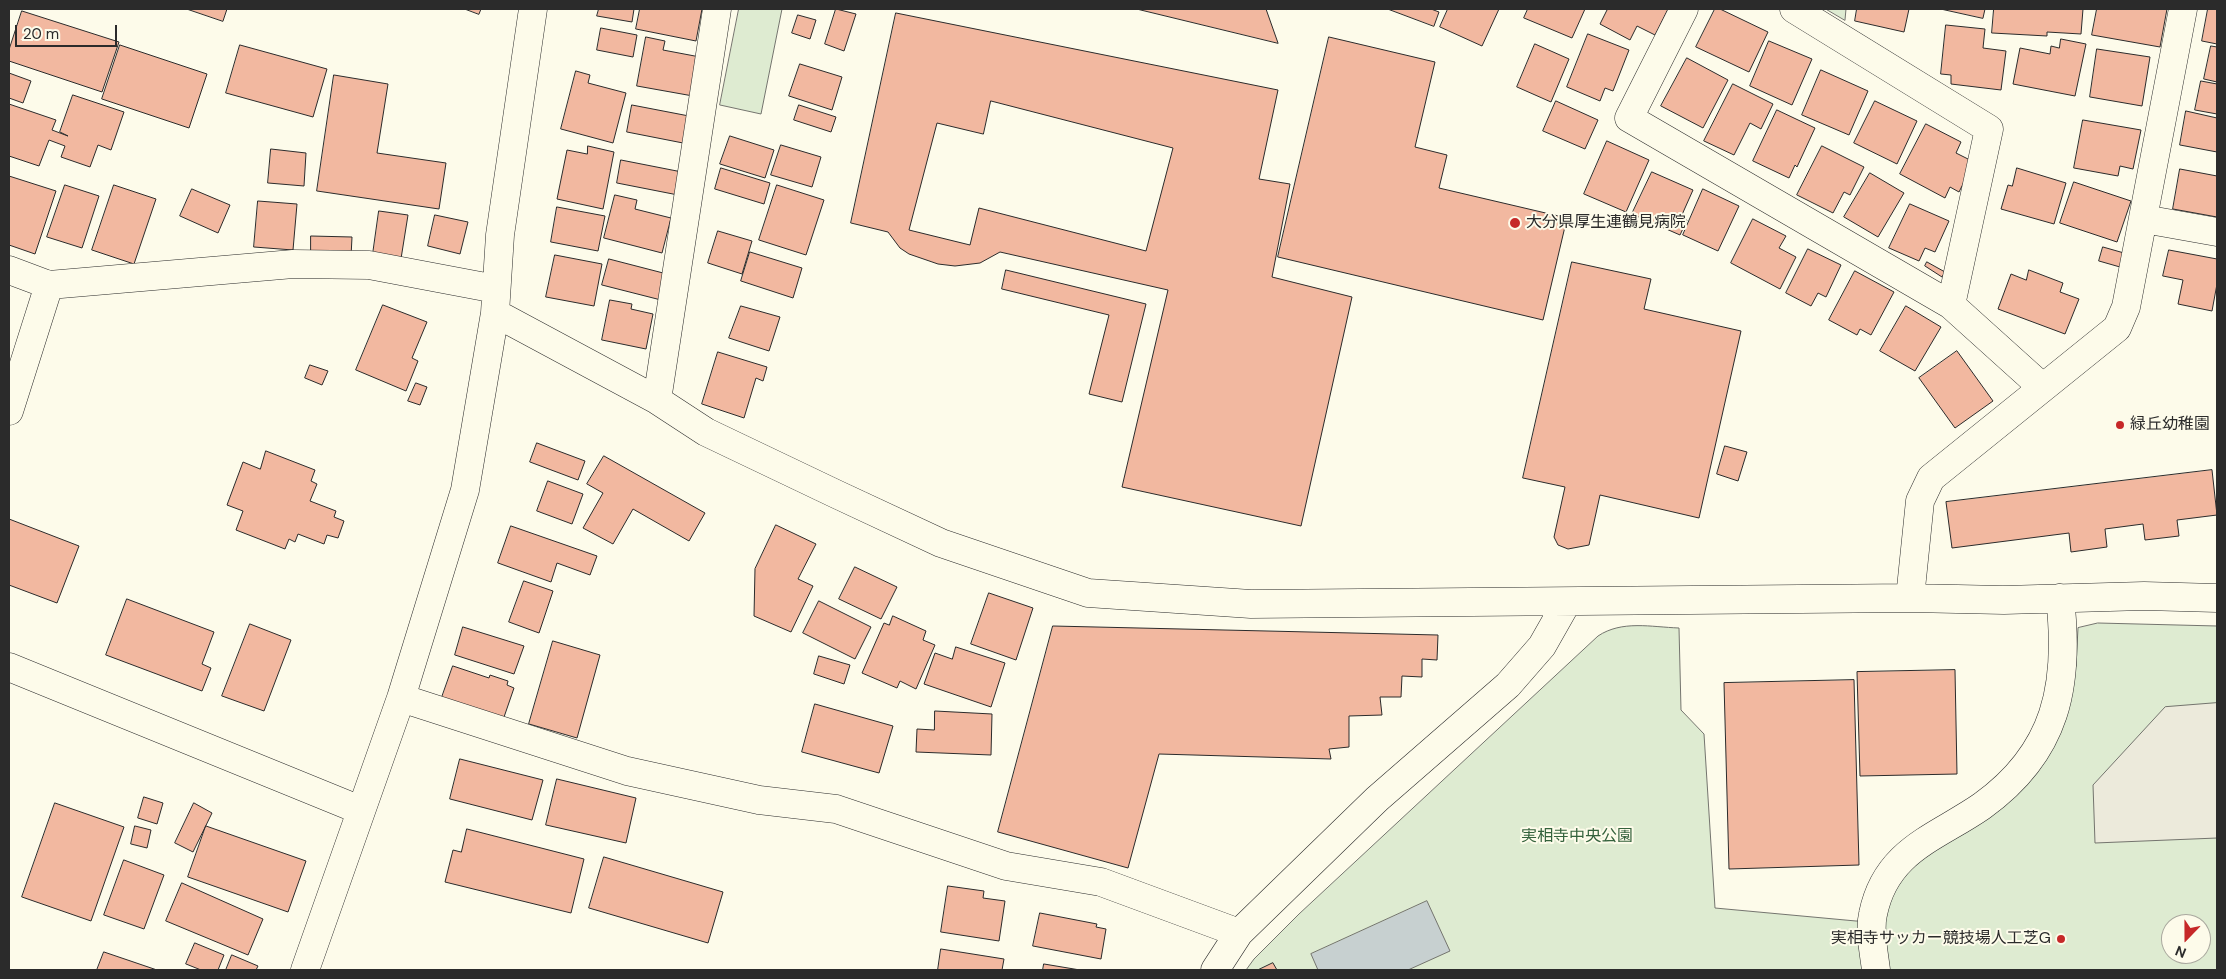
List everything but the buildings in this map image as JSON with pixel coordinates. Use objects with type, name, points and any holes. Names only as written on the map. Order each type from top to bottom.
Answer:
[{"type":"street","points":[[305,970],[401,698],[464,490],[496,301],[500,235],[533,9]]},
{"type":"street","points":[[657,400],[718,9]]},
{"type":"street","points":[[1684,9],[1629,118],[1951,305],[2042,387]]},
{"type":"street","points":[[1794,9],[1989,129],[1951,305]]},
{"type":"street","points":[[1910,598],[1920,501],[1930,478],[2116,328],[2126,307],[2183,9]]},
{"type":"street","points":[[2144,219],[2217,232]]},
{"type":"street","points":[[9,270],[48,285],[293,264],[369,265],[496,301],[706,432],[941,543],[1088,593],[1251,604],[1910,598],[2004,600],[2144,596],[2217,598]]},
{"type":"street","points":[[9,411],[48,285]]},
{"type":"street","points":[[1876,970],[1873,914],[1882,889],[1895,866],[1908,852],[1982,806],[2005,787],[2040,743],[2052,719],[2062,678],[2064,638],[2060,598]]},
{"type":"street","points":[[1215,970],[1239,933],[1378,799],[1508,685],[1542,646],[1567,602]]},
{"type":"street","points":[[9,667],[360,810]]},
{"type":"street","points":[[401,698],[627,772],[759,800],[836,809],[911,832],[1006,866],[1101,882],[1239,933]]},
{"type":"green space","points":[[739,9],[782,9],[761,114],[720,105]]},
{"type":"green space","points":[[1826,9],[1846,9],[1845,20]]},
{"type":"green space","name":"実相寺中央公園","points":[[2098,623],[2217,626],[2217,970],[1246,970],[1254,959],[1299,914],[1598,636],[1607,631],[1627,626],[1679,628],[1681,710],[1704,734],[1715,908],[1856,921],[1882,921],[1885,907],[1908,867],[2009,799],[2076,666],[2078,628]]},
{"type":"shaded area","points":[[2217,703],[2217,838],[2095,843],[2093,785],[2165,707]]},
{"type":"shaded area","points":[[1427,901],[1450,951],[1408,970],[1318,970],[1311,954]]},
{"type":"place","name":"大分県厚生連鶴見病院","points":[[1515,223]]},
{"type":"place","name":"緑丘幼稚園","points":[[2120,425]]},
{"type":"place","name":"実相寺サッカー競技場人工芝G","points":[[2061,939]]}]
